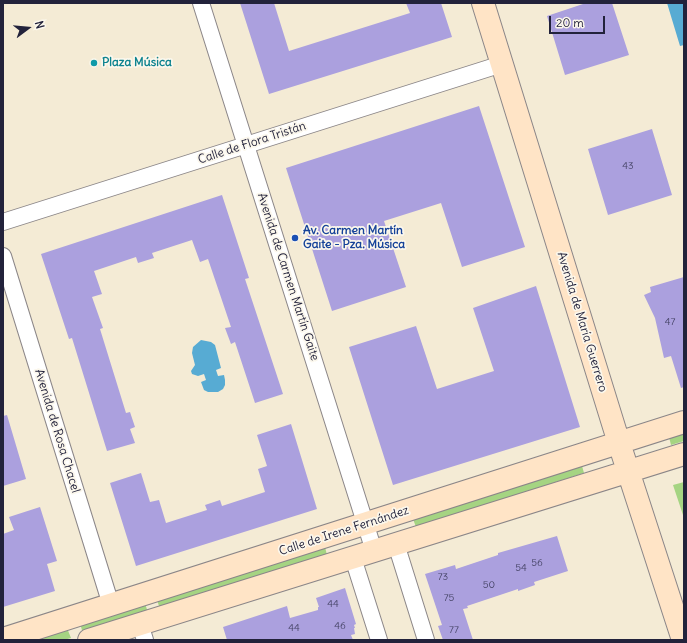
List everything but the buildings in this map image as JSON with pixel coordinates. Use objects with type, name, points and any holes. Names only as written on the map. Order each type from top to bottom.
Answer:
[{"type":"street","name":"Avenida de Carmen Martín Gaite","points":[[201,3],[374,551]]},
{"type":"street","name":"Avenida de María Guerrero","points":[[483,3],[619,443],[683,640]]},
{"type":"street","name":"Calle de Flora Tristán","points":[[3,222],[502,64]]},
{"type":"street","name":"Avenida de Rosa Chacel","points":[[3,256],[111,605]]},
{"type":"street","name":"Calle de Irene Fernández","points":[[3,639],[684,422]]},
{"type":"street","points":[[93,639],[143,632],[374,551],[684,454]]},
{"type":"street","points":[[396,544],[426,640]]},
{"type":"street","points":[[353,558],[379,640]]},
{"type":"green space","points":[[684,433],[684,441],[671,445],[669,437]]},
{"type":"green space","points":[[582,466],[584,473],[416,527],[413,519]]},
{"type":"green space","points":[[684,482],[684,518],[673,485]]},
{"type":"green space","points":[[325,547],[327,555],[160,609],[157,600]]},
{"type":"green space","points":[[145,603],[148,613],[83,634],[80,623]]},
{"type":"green space","points":[[67,628],[71,638],[64,640],[28,640]]},
{"type":"water","points":[[667,3],[684,3],[684,45],[680,46]]},
{"type":"water","points":[[201,340],[211,342],[215,345],[221,368],[216,370],[218,376],[224,375],[225,380],[223,389],[218,392],[208,392],[204,390],[201,382],[206,380],[204,374],[198,376],[192,374],[191,371],[195,365],[192,353],[193,347]]},
{"type":"place","name":"Plaza Música","points":[[94,63]]},
{"type":"place","name":"Av. Carmen Martín Gaite - Pza. Música","points":[[295,238]]}]
